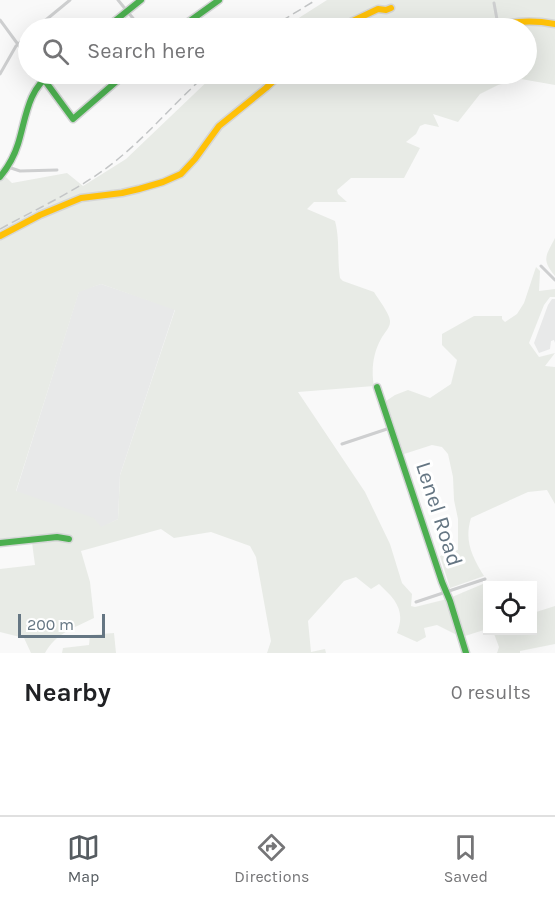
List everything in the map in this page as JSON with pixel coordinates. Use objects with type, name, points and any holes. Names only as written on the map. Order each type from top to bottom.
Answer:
[{"type":"street","points":[[48,18],[70,0]]},
{"type":"street","points":[[118,0],[133,18]]},
{"type":"street","points":[[118,18],[141,0]]},
{"type":"street","points":[[194,18],[219,0]]},
{"type":"street","points":[[494,3],[497,18]]},
{"type":"street","points":[[359,18],[378,9],[391,8]]},
{"type":"street","points":[[0,20],[18,44],[0,74]]},
{"type":"street","points":[[537,21],[555,24]]},
{"type":"street","points":[[0,177],[16,150],[38,84]]},
{"type":"street","points":[[48,84],[74,119],[114,84]]},
{"type":"street","points":[[0,236],[40,215],[76,200],[139,189],[181,174],[219,126],[270,84]]},
{"type":"street","points":[[8,167],[20,171],[57,170]]},
{"type":"street","points":[[541,266],[555,280]]},
{"type":"street","name":"Lenel Road","points":[[377,387],[466,653]]},
{"type":"street","points":[[342,444],[392,428]]},
{"type":"street","points":[[0,543],[57,537],[69,539]]},
{"type":"street","points":[[416,602],[485,579]]},
{"type":"shaded area","points":[[327,0],[555,0],[555,85],[537,82],[537,18],[299,18]]},
{"type":"shaded area","points":[[205,84],[502,84],[480,94],[458,122],[433,114],[439,127],[425,124],[420,126],[416,134],[406,142],[420,148],[404,178],[351,178],[337,190],[347,202],[314,202],[307,209],[335,221],[340,278],[374,292],[390,322],[374,356],[374,386],[298,392],[365,492],[390,544],[402,583],[412,594],[411,606],[447,599],[457,635],[437,625],[424,628],[426,637],[417,642],[397,633],[400,618],[394,600],[379,584],[371,589],[356,577],[344,581],[308,621],[311,652],[325,649],[326,653],[267,653],[271,641],[256,557],[250,546],[211,532],[174,538],[161,529],[81,551],[90,582],[94,618],[54,640],[45,653],[31,653],[24,638],[0,632],[0,569],[35,565],[31,535],[0,539],[0,181],[6,177],[12,183],[67,173],[83,186],[126,159]],"holes":[[[101,284],[175,310],[120,475],[118,519],[101,527],[94,518],[16,491],[79,292]]]},
{"type":"shaded area","points":[[555,238],[555,276],[546,257]]},
{"type":"shaded area","points":[[536,267],[540,271],[539,291],[555,289],[555,297],[550,297],[544,305],[529,343],[539,357],[555,353],[545,366],[555,367],[555,504],[547,490],[528,492],[471,518],[468,534],[470,548],[484,576],[450,588],[440,556],[458,550],[458,519],[448,454],[442,447],[432,445],[404,454],[386,401],[408,390],[430,398],[451,384],[457,360],[442,345],[442,334],[474,316],[502,316],[505,322],[517,314],[524,303]]},
{"type":"shaded area","points":[[101,284],[175,309],[120,475],[118,519],[101,528],[16,492],[79,291]]},
{"type":"shaded area","points":[[552,299],[555,299],[555,343],[554,340],[551,341],[550,349],[539,353],[534,343]]},
{"type":"shaded area","points":[[483,584],[483,630],[465,636],[452,597]]},
{"type":"shaded area","points":[[555,606],[555,644],[520,651],[520,653],[497,653],[499,647],[494,635],[537,635],[537,612]]},
{"type":"shaded area","points":[[114,633],[116,653],[62,653],[63,648],[89,645],[90,635]]},
{"type":"railway","points":[[286,18],[316,0]]},
{"type":"railway","points":[[0,229],[61,197],[105,169],[141,139],[197,84]]},
{"type":"traffic: fast","points":[[118,18],[141,0]]},
{"type":"traffic: fast","points":[[194,18],[219,0]]},
{"type":"traffic: fast","points":[[0,177],[15,153],[28,106],[40,84]]},
{"type":"traffic: fast","points":[[47,84],[73,119],[113,84]]},
{"type":"traffic: fast","points":[[377,387],[466,653]]},
{"type":"traffic: fast","points":[[0,543],[57,537],[69,539]]},
{"type":"traffic: slow","points":[[359,18],[378,9],[391,8]]},
{"type":"traffic: slow","points":[[537,22],[555,24]]},
{"type":"traffic: slow","points":[[0,236],[40,215],[81,198],[139,189],[181,174],[219,126],[270,84]]}]
